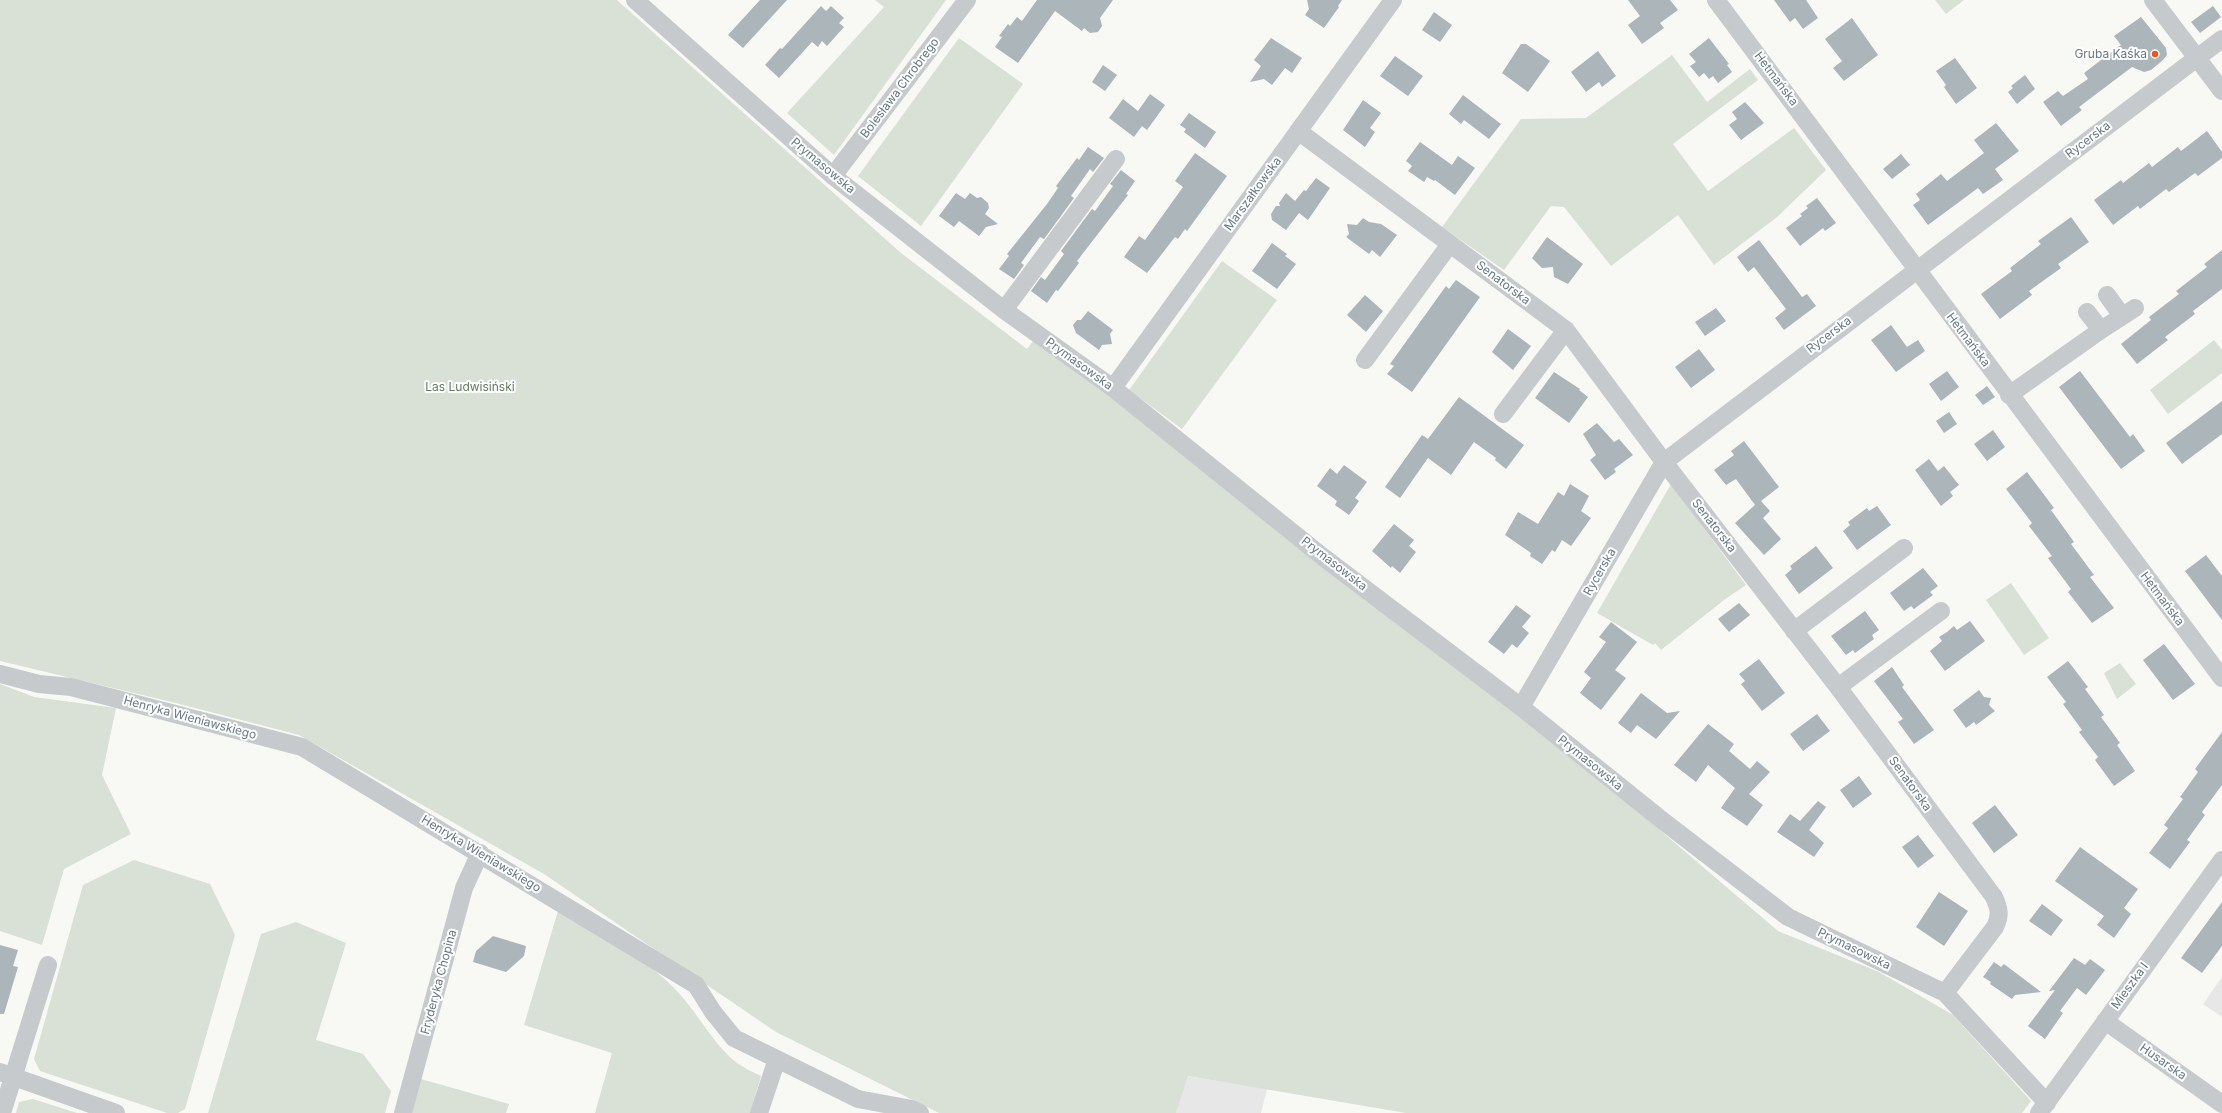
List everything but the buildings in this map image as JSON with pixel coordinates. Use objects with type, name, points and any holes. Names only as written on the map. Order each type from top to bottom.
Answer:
[{"type":"street","name":"Prymasowska","points":[[635,0],[833,176],[1004,310],[1113,388],[1323,557],[1521,707],[1663,821],[1788,917],[1945,993],[2043,1108]]},
{"type":"street","name":"Bolesława Chrobrego","points":[[833,176],[967,0]]},
{"type":"street","name":"Marszałkowska","points":[[1113,388],[1393,0]]},
{"type":"street","name":"Hetmańska","points":[[1716,0],[1917,268],[1922,278],[2009,395],[2222,678]]},
{"type":"street","points":[[2153,0],[2222,91]]},
{"type":"street","name":"Rycerska","points":[[1521,707],[1664,462],[1917,268],[2222,39]]},
{"type":"street","name":"Senatorska","points":[[1298,131],[1566,330],[1664,462],[1838,687],[1994,897],[1998,906],[1999,918],[1995,927],[1945,993]]},
{"type":"street","points":[[1004,310],[1116,159]]},
{"type":"street","points":[[1365,360],[1450,244]]},
{"type":"street","points":[[2009,395],[2128,312],[2107,295]]},
{"type":"street","points":[[2087,312],[2101,330]]},
{"type":"street","points":[[1503,414],[1566,330]]},
{"type":"street","points":[[1794,631],[1904,548]]},
{"type":"street","points":[[1838,687],[1941,611]]},
{"type":"street","name":"Henryka Wieniawskiego","points":[[0,674],[39,684],[71,687],[302,747],[696,985],[713,1012],[734,1038],[777,1059],[856,1106],[912,1109],[920,1113]]},
{"type":"street","name":"Fryderyka Chopina","points":[[403,1113],[464,888],[480,854]]},
{"type":"street","name":"Mieszka I","points":[[2043,1108],[2222,860]]},
{"type":"street","points":[[2,1113],[6,1074],[48,965]]},
{"type":"street","name":"Husarska","points":[[2105,1022],[2222,1104]]},
{"type":"street","points":[[759,1113],[777,1059]]},
{"type":"street","points":[[6,1074],[116,1113]]},
{"type":"shaded area","points":[[2222,977],[2222,1017],[2203,1004]]},
{"type":"shaded area","points":[[1187,1076],[1267,1089],[1261,1113],[1176,1113]]},
{"type":"green space","name":"Las Ludwisiński","points":[[0,0],[617,0],[901,253],[1027,349],[1036,337],[1514,711],[1634,808],[1778,931],[1879,972],[1953,1015],[2031,1101],[2022,1113],[1406,1113],[1188,1076],[1176,1113],[939,1113],[776,1032],[544,874],[299,735],[176,703],[0,661]]},
{"type":"green space","points":[[875,0],[946,0],[834,155],[787,113],[884,7]]},
{"type":"green space","points":[[1935,0],[1964,0],[1946,14]]},
{"type":"green space","points":[[959,38],[1023,84],[921,226],[858,176]]},
{"type":"green space","points":[[1672,55],[1707,102],[1750,69],[1758,80],[1673,144],[1708,191],[1794,128],[1826,170],[1777,217],[1714,265],[1678,215],[1611,266],[1564,207],[1551,206],[1504,270],[1442,227],[1521,119],[1586,118]]},
{"type":"green space","points":[[1222,261],[1277,300],[1182,429],[1129,390]]},
{"type":"green space","points":[[2214,340],[2222,350],[2222,373],[2168,414],[2150,390]]},
{"type":"green space","points":[[1671,484],[1746,585],[1724,600],[1661,650],[1655,643],[1653,645],[1597,613]]},
{"type":"green space","points":[[2011,583],[2049,638],[2024,655],[1986,600]]},
{"type":"green space","points":[[2120,663],[2136,684],[2117,699],[2104,673]]},
{"type":"green space","points":[[0,684],[34,697],[116,708],[102,775],[131,834],[64,869],[42,945],[0,931]]},
{"type":"green space","points":[[134,860],[210,884],[235,935],[185,1109],[178,1113],[167,1113],[40,1071],[34,1059],[83,885]]},
{"type":"green space","points":[[558,911],[634,955],[648,965],[674,988],[690,1006],[719,1046],[728,1055],[740,1065],[761,1076],[750,1113],[595,1113],[612,1053],[524,1025]]},
{"type":"green space","points":[[296,922],[346,943],[316,1040],[363,1054],[391,1091],[385,1113],[208,1113],[261,934]]},
{"type":"green space","points":[[421,1079],[509,1104],[506,1113],[411,1113]]},
{"type":"green space","points":[[33,1099],[77,1113],[16,1113],[19,1102]]},
{"type":"place","name":"Gruba Kaśka","points":[[2155,54]]}]
